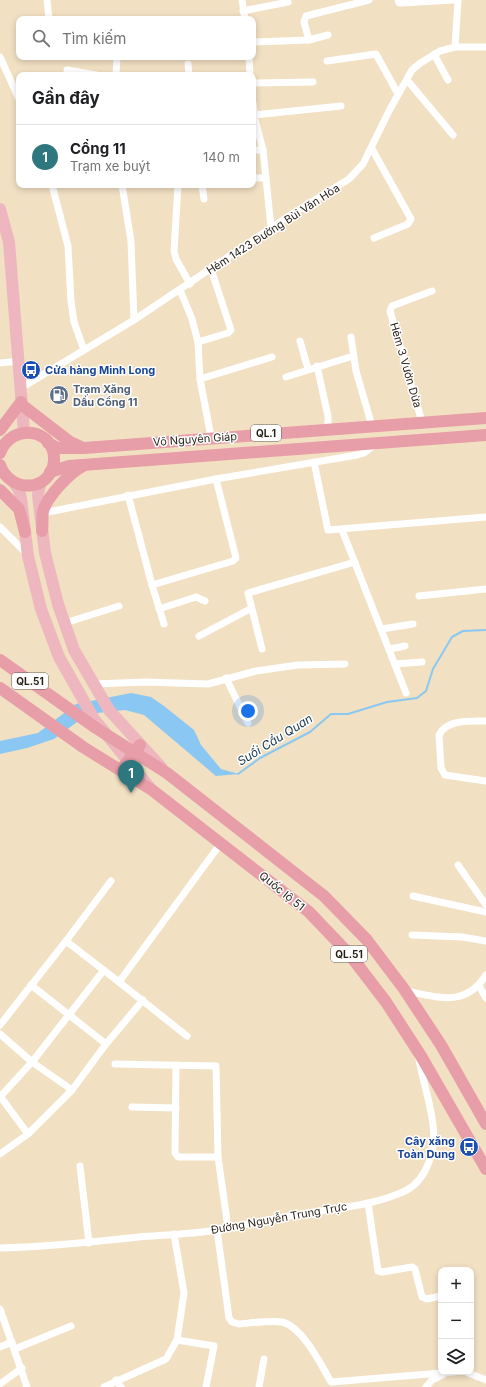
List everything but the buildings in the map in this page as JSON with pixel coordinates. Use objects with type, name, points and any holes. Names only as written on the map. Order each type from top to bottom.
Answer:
[{"type":"highway","points":[[0,430],[21,404],[70,442],[84,448]]},
{"type":"highway","name":"Võ Nguyên Giáp","points":[[48,443],[58,448],[84,448],[211,437],[486,418]]},
{"type":"highway","points":[[0,450],[8,439],[15,434],[24,432]]},
{"type":"highway","name":"QL.1","points":[[24,432],[37,434],[48,443]]},
{"type":"highway","name":"Võ Nguyên Giáp","points":[[50,472],[69,466],[87,464],[486,435]]},
{"type":"highway","points":[[48,443],[54,460],[50,472]]},
{"type":"highway","points":[[42,531],[43,513],[46,504],[68,476],[87,464]]},
{"type":"highway","points":[[0,465],[7,478],[23,486],[40,482]]},
{"type":"highway","name":"QL.1","points":[[40,482],[50,472]]},
{"type":"highway","points":[[0,490],[19,509],[25,532]]},
{"type":"highway","name":"Quốc lộ 51","points":[[0,660],[59,702],[95,724],[131,757],[152,790],[309,912],[350,955],[386,1002],[418,1051],[486,1169]]},
{"type":"highway","name":"Quốc lộ 51","points":[[0,688],[83,746],[131,757],[167,774],[324,896],[367,940],[405,991],[441,1045],[486,1124]]},
{"type":"main road","points":[[0,208],[9,242],[24,432]]},
{"type":"main road","points":[[7,478],[19,490],[28,556],[42,609],[59,656],[95,724]]},
{"type":"main road","points":[[40,482],[38,495],[45,553],[58,604],[74,650],[109,710],[131,757]]},
{"type":"street","points":[[47,0],[49,16]]},
{"type":"street","points":[[242,0],[245,16]]},
{"type":"street","points":[[309,40],[304,22],[306,16],[369,0]]},
{"type":"street","points":[[398,0],[401,3],[453,0]]},
{"type":"street","points":[[455,47],[458,0]]},
{"type":"street","points":[[244,11],[288,2]]},
{"type":"street","points":[[256,42],[309,40],[328,35]]},
{"type":"street","name":"Hẻm 1423 Đường Bùi Văn Hòa","points":[[21,388],[134,320],[190,284],[271,228],[349,179],[363,164],[372,149],[398,94],[418,64],[434,54],[455,47],[486,47]]},
{"type":"street","points":[[327,61],[376,54],[398,94]]},
{"type":"street","points":[[434,54],[448,80]]},
{"type":"street","points":[[0,57],[16,92]]},
{"type":"street","points":[[116,72],[117,60]]},
{"type":"street","points":[[249,60],[250,72]]},
{"type":"street","points":[[188,64],[189,72]]},
{"type":"street","points":[[67,70],[79,72]]},
{"type":"street","points":[[407,80],[453,135]]},
{"type":"street","points":[[256,83],[313,82]]},
{"type":"street","points":[[256,120],[341,106]]},
{"type":"street","points":[[256,127],[263,150],[271,228]]},
{"type":"street","points":[[372,149],[410,219],[408,224],[374,238]]},
{"type":"street","points":[[256,150],[263,150]]},
{"type":"street","points":[[256,178],[266,178]]},
{"type":"street","points":[[53,188],[68,246],[71,301],[74,322],[84,350]]},
{"type":"street","points":[[122,188],[131,241],[134,320]]},
{"type":"street","points":[[178,188],[174,251],[176,259],[190,284]]},
{"type":"street","points":[[202,188],[204,199]]},
{"type":"street","points":[[198,342],[228,333],[231,330],[211,269]]},
{"type":"street","points":[[180,290],[192,319],[198,342],[200,379],[211,437]]},
{"type":"street","name":"Hẻm 3 Vườn Dừa","points":[[422,422],[390,308],[432,291]]},
{"type":"street","points":[[351,337],[356,371],[372,426]]},
{"type":"street","points":[[300,341],[308,369]]},
{"type":"street","points":[[286,377],[353,356]]},
{"type":"street","points":[[200,379],[272,357]]},
{"type":"street","points":[[0,364],[19,361]]},
{"type":"street","points":[[318,366],[328,416],[328,429]]},
{"type":"street","points":[[43,513],[128,495],[364,453],[378,443]]},
{"type":"street","points":[[314,462],[327,528],[331,531],[486,517]]},
{"type":"street","points":[[152,585],[225,563],[236,558],[216,479]]},
{"type":"street","points":[[128,495],[164,624]]},
{"type":"street","points":[[0,527],[28,556]]},
{"type":"street","points":[[342,530],[406,692]]},
{"type":"street","points":[[262,650],[247,598],[248,593],[355,562]]},
{"type":"street","points":[[419,596],[486,589]]},
{"type":"street","points":[[159,609],[194,597],[199,597],[205,601]]},
{"type":"street","points":[[65,623],[119,606]]},
{"type":"street","points":[[199,636],[250,608]]},
{"type":"street","points":[[382,629],[413,624]]},
{"type":"street","points":[[390,649],[405,646]]},
{"type":"street","points":[[395,664],[422,662]]},
{"type":"street","points":[[95,687],[145,682],[206,684],[256,671],[298,665],[345,664]]},
{"type":"street","points":[[226,678],[248,723]]},
{"type":"street","points":[[486,721],[455,724],[445,727],[439,735],[441,768],[445,775],[486,781]]},
{"type":"street","points":[[119,982],[221,843]]},
{"type":"street","points":[[458,865],[486,905]]},
{"type":"street","points":[[0,1025],[66,941],[111,880]]},
{"type":"street","points":[[413,896],[486,912]]},
{"type":"street","points":[[412,935],[462,937],[486,941]]},
{"type":"street","points":[[66,941],[187,1036]]},
{"type":"street","points":[[28,1134],[0,1096],[32,1062],[104,970]]},
{"type":"street","points":[[405,991],[437,997],[455,998],[464,996],[479,986],[486,975]]},
{"type":"street","points":[[31,985],[106,1044]]},
{"type":"street","points":[[479,986],[486,998]]},
{"type":"street","points":[[0,1154],[28,1134],[72,1090],[106,1044],[142,1000]]},
{"type":"street","points":[[0,1034],[32,1062],[72,1090]]},
{"type":"street","name":"Đường Nguyễn Trung Trực","points":[[0,1248],[88,1243],[216,1230],[368,1203],[399,1194],[413,1186],[425,1172],[431,1158],[434,1141],[434,1122],[428,1101],[418,1051]]},
{"type":"street","points":[[115,1064],[216,1066],[218,1157],[228,1228]]},
{"type":"street","points":[[176,1065],[175,1153],[178,1157],[218,1157]]},
{"type":"street","points":[[132,1107],[176,1108]]},
{"type":"street","points":[[80,1166],[88,1243]]},
{"type":"street","points":[[368,1203],[378,1271],[382,1272],[412,1267],[415,1269],[422,1297],[427,1299],[438,1297]]},
{"type":"street","points":[[216,1230],[229,1318],[232,1322],[239,1324],[284,1322],[299,1334],[314,1352],[331,1384],[438,1373]]},
{"type":"street","points":[[104,1387],[116,1380],[166,1359],[177,1340],[184,1293],[174,1234]]},
{"type":"street","points":[[0,1309],[22,1368],[27,1387]]},
{"type":"street","points":[[15,1349],[71,1326]]},
{"type":"street","points":[[177,1340],[214,1346],[206,1387]]},
{"type":"street","points":[[0,1347],[12,1342]]},
{"type":"street","points":[[259,1387],[264,1359]]},
{"type":"street","points":[[0,1384],[22,1368]]},
{"type":"street","points":[[426,1387],[432,1380],[441,1375]]},
{"type":"street","points":[[474,1375],[486,1380]]},
{"type":"street","points":[[116,1380],[121,1387]]},
{"type":"water","name":"Suối Cầu Quan","points":[[131,693],[151,697],[164,706],[194,730],[201,745],[221,769],[239,774],[216,776],[144,715],[125,710],[88,714],[54,739],[27,748],[0,754],[0,741],[38,733],[76,704]]},
{"type":"waterway","name":"Suối Cầu Quan","points":[[238,774],[260,758],[310,732],[331,714],[348,714],[387,702],[417,698],[426,691],[433,669],[452,637],[463,631],[486,630]]},
{"type":"place","name":"Cửa hàng Minh Long","points":[[31,370]]},
{"type":"place","name":"Trạm Xăng Dầu Cổng 11","points":[[59,395]]},
{"type":"place","name":"Cổng 11","points":[[131,793]]},
{"type":"place","name":"Cây xăng Toàn Dung","points":[[469,1147]]}]
